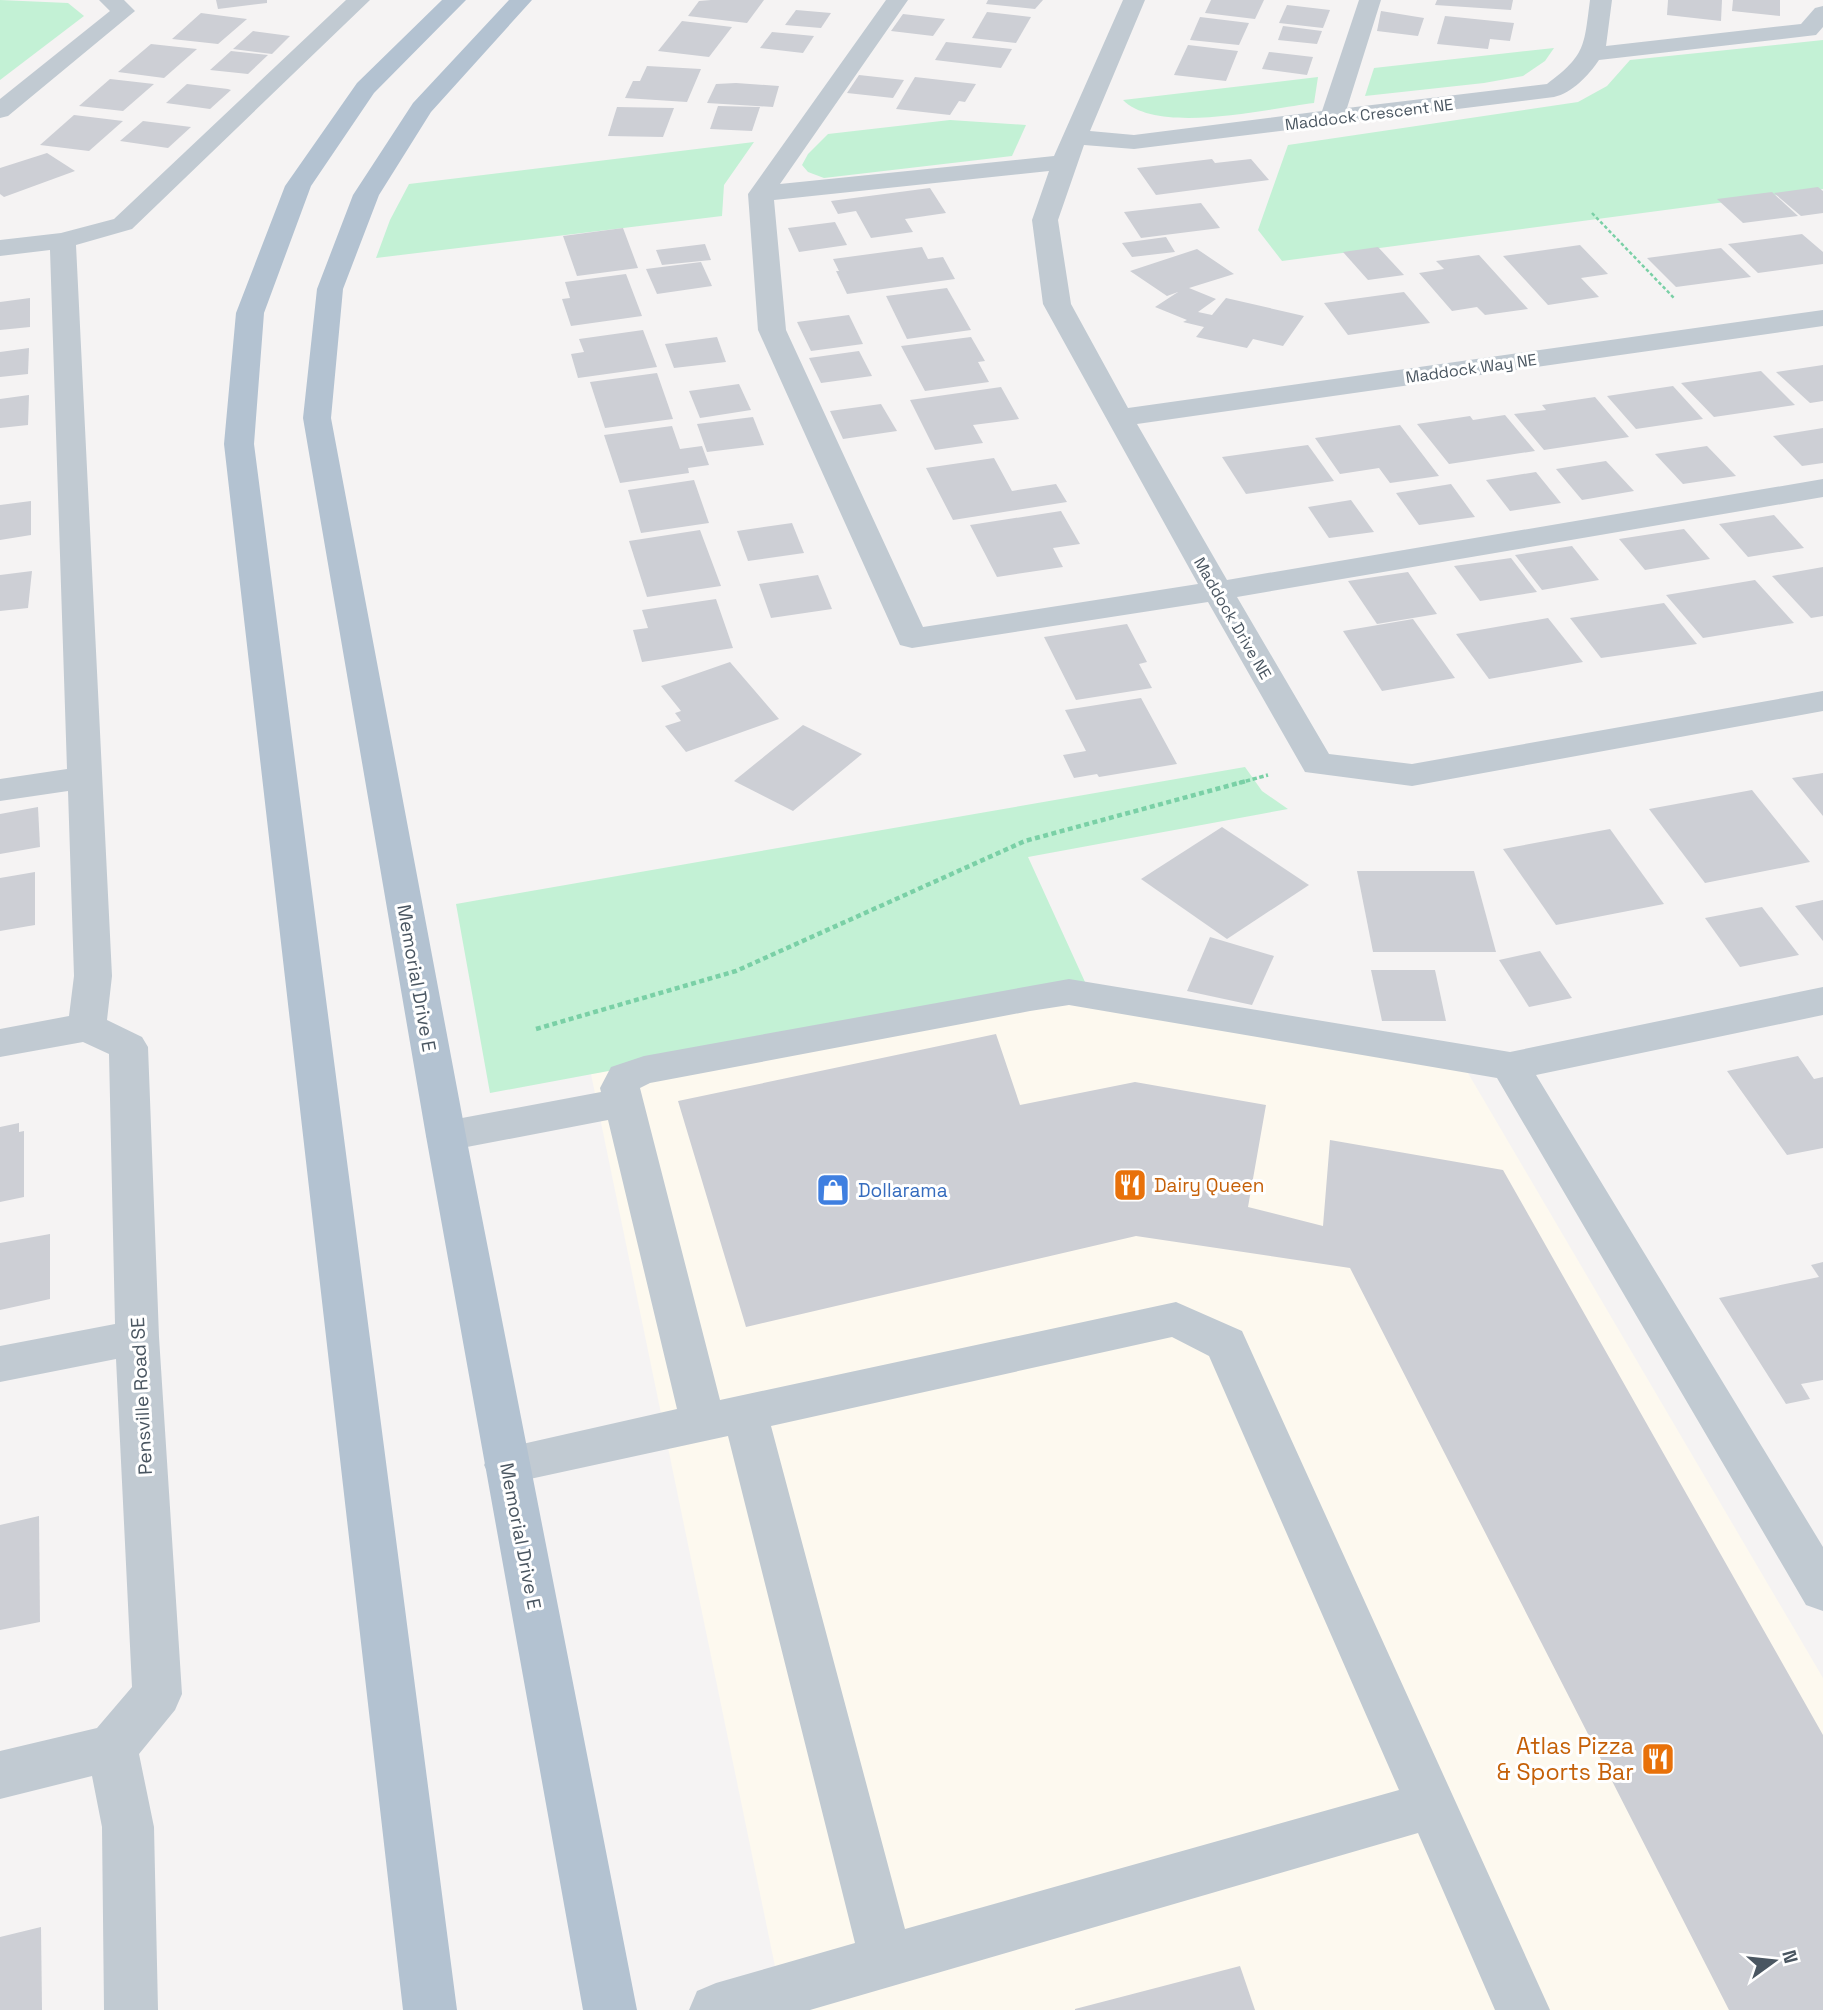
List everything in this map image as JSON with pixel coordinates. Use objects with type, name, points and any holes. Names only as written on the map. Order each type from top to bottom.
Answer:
[{"type":"main road","points":[[430,2010],[239,444],[250,313],[298,186],[365,88],[455,0]]},
{"type":"main road","name":"Memorial Drive E","points":[[521,0],[421,108],[366,195],[330,289],[317,418],[446,1136],[610,2010]]},
{"type":"street","points":[[0,111],[124,11],[110,0]]},
{"type":"street","points":[[0,248],[63,241],[123,224],[359,0]]},
{"type":"street","points":[[897,0],[761,194],[772,330],[912,638],[1217,591],[1823,488]]},
{"type":"street","name":"Maddock Drive NE","points":[[1134,0],[1070,150],[1045,220],[1057,304],[1119,418],[1317,764]]},
{"type":"street","points":[[1332,119],[1370,0]]},
{"type":"street","points":[[1601,0],[1594,54],[1808,30],[1823,13]]},
{"type":"street","name":"Maddock Crescent NE","points":[[761,194],[1070,150],[1554,90],[1585,67],[1594,54]]},
{"type":"street","points":[[0,1043],[87,1027],[93,976],[63,241]]},
{"type":"street","name":"Maddock Way NE","points":[[1119,418],[1823,318]]},
{"type":"street","points":[[1317,764],[1412,775],[1823,701]]},
{"type":"street","points":[[0,790],[85,777]]},
{"type":"street","points":[[886,1961],[724,1418],[624,1102],[620,1088],[625,1077],[644,1070],[1030,997],[1069,992],[1510,1066],[1823,1001]]},
{"type":"street","name":"Pensville Road SE","points":[[87,1027],[128,1047],[137,1337],[157,1694],[112,1748]]},
{"type":"street","points":[[1510,1066],[1823,1590]]},
{"type":"street","points":[[446,1136],[624,1102]]},
{"type":"street","points":[[507,1465],[1176,1319],[1226,1344],[1523,2010]]},
{"type":"street","points":[[0,1364],[137,1337]]},
{"type":"street","points":[[0,1774],[112,1748],[128,1827],[131,2010]]},
{"type":"street","points":[[716,2010],[820,1996],[886,1961],[1431,1805]]},
{"type":"path","points":[[1592,213],[1709,334]]},
{"type":"path","points":[[536,1029],[736,971],[1025,841],[1259,776],[1317,764]]},
{"type":"shaded area","points":[[1066,985],[1465,1068],[1823,1678],[1823,2010],[784,2010],[591,1074]]},
{"type":"green space","points":[[0,0],[68,3],[84,16],[0,80]]},
{"type":"green space","points":[[1823,40],[1823,189],[1282,261],[1258,230],[1288,145],[1578,102],[1607,86],[1630,60]]},
{"type":"green space","points":[[1554,48],[1545,61],[1523,76],[1365,96],[1374,68]]},
{"type":"green space","points":[[1318,77],[1314,103],[1242,114],[1186,118],[1161,116],[1139,110],[1123,100]]},
{"type":"green space","points":[[950,120],[1026,125],[1012,156],[824,178],[808,172],[802,165],[808,154],[828,134]]},
{"type":"green space","points":[[754,142],[724,185],[722,216],[376,258],[390,220],[409,184]]},
{"type":"green space","points":[[1245,767],[1262,791],[1288,809],[1028,857],[1085,982],[490,1093],[456,904]]},
{"type":"building","points":[[216,0],[267,0],[267,3],[218,9]]},
{"type":"building","points":[[764,0],[747,23],[688,16],[699,1]]},
{"type":"building","points":[[988,0],[1043,0],[1035,9],[986,4]]},
{"type":"building","points":[[1211,0],[1264,0],[1255,19],[1205,13]]},
{"type":"building","points":[[1437,0],[1513,0],[1511,10],[1435,5]]},
{"type":"building","points":[[1668,0],[1722,0],[1721,21],[1667,15]]},
{"type":"building","points":[[1733,0],[1780,0],[1780,16],[1732,11]]},
{"type":"building","points":[[1287,5],[1330,10],[1323,28],[1279,23]]},
{"type":"building","points":[[796,10],[831,13],[821,28],[785,25]]},
{"type":"building","points":[[1381,11],[1424,18],[1418,36],[1377,31]]},
{"type":"building","points":[[987,12],[1031,17],[1016,43],[972,38]]},
{"type":"building","points":[[201,13],[247,19],[218,44],[172,39]]},
{"type":"building","points":[[903,14],[945,19],[933,36],[891,31]]},
{"type":"building","points":[[1445,16],[1514,23],[1510,41],[1490,39],[1488,49],[1437,44]]},
{"type":"building","points":[[1200,17],[1249,23],[1239,45],[1190,40]]},
{"type":"building","points":[[682,21],[732,27],[709,57],[658,51]]},
{"type":"building","points":[[1283,26],[1322,31],[1317,44],[1278,40]]},
{"type":"building","points":[[253,31],[290,36],[272,54],[233,49]]},
{"type":"building","points":[[772,32],[814,36],[803,53],[760,48]]},
{"type":"building","points":[[946,42],[1012,49],[1001,68],[935,60]]},
{"type":"building","points":[[151,44],[197,49],[164,78],[118,72]]},
{"type":"building","points":[[1188,45],[1238,51],[1226,81],[1174,75]]},
{"type":"building","points":[[231,51],[268,55],[248,74],[210,70]]},
{"type":"building","points":[[1269,52],[1313,57],[1307,75],[1262,69]]},
{"type":"building","points":[[647,66],[701,69],[687,102],[625,98],[633,81],[640,81]]},
{"type":"building","points":[[859,75],[904,80],[893,98],[847,93]]},
{"type":"building","points":[[915,77],[976,84],[965,102],[959,101],[950,115],[896,109]]},
{"type":"building","points":[[110,79],[154,84],[123,111],[79,106]]},
{"type":"building","points":[[187,84],[231,90],[210,109],[166,103]]},
{"type":"building","points":[[716,84],[779,86],[773,107],[707,103]]},
{"type":"building","points":[[718,106],[760,107],[752,131],[710,129]]},
{"type":"building","points":[[617,107],[674,108],[663,137],[608,136]]},
{"type":"building","points":[[74,115],[123,121],[89,151],[40,145]]},
{"type":"building","points":[[143,121],[191,127],[168,148],[120,141]]},
{"type":"building","points":[[47,153],[75,171],[4,197],[0,194],[0,168]]},
{"type":"building","points":[[1212,159],[1215,163],[1251,159],[1269,180],[1156,195],[1137,168]]},
{"type":"building","points":[[1818,187],[1823,191],[1823,213],[1801,216],[1774,193]]},
{"type":"building","points":[[930,188],[946,213],[905,219],[913,232],[871,238],[856,211],[838,214],[831,201]]},
{"type":"building","points":[[1772,192],[1798,216],[1743,223],[1717,199]]},
{"type":"building","points":[[1201,203],[1220,228],[1141,238],[1124,212]]},
{"type":"building","points":[[835,222],[847,245],[799,252],[788,228]]},
{"type":"building","points":[[623,228],[638,268],[577,276],[563,236]]},
{"type":"building","points":[[1802,234],[1823,252],[1823,264],[1758,273],[1728,244]]},
{"type":"building","points":[[1166,237],[1175,252],[1132,257],[1122,243]]},
{"type":"building","points":[[705,244],[711,260],[662,265],[656,250]]},
{"type":"building","points":[[1580,245],[1608,274],[1581,278],[1599,297],[1548,305],[1503,256]]},
{"type":"building","points":[[922,247],[928,259],[943,257],[955,279],[847,294],[833,259]]},
{"type":"building","points":[[1378,247],[1404,275],[1368,280],[1343,252]]},
{"type":"building","points":[[1721,248],[1751,277],[1676,287],[1647,258]]},
{"type":"building","points":[[1197,249],[1234,274],[1189,288],[1216,299],[1198,312],[1212,315],[1226,298],[1304,316],[1283,346],[1253,339],[1247,348],[1196,337],[1204,327],[1183,322],[1187,320],[1155,307],[1178,292],[1167,296],[1130,271]]},
{"type":"building","points":[[1479,255],[1528,309],[1485,315],[1477,307],[1452,311],[1419,273],[1444,269],[1436,261]]},
{"type":"building","points":[[701,262],[712,286],[657,294],[646,269]]},
{"type":"building","points":[[626,274],[642,316],[571,326],[562,299],[570,298],[565,282]]},
{"type":"building","points":[[947,288],[971,330],[907,339],[886,296]]},
{"type":"building","points":[[1404,292],[1430,323],[1348,335],[1324,303]]},
{"type":"building","points":[[30,298],[30,327],[0,330],[0,302]]},
{"type":"building","points":[[849,315],[863,344],[811,351],[797,322]]},
{"type":"building","points":[[643,330],[657,367],[578,378],[571,354],[584,352],[579,339]]},
{"type":"building","points":[[717,337],[726,362],[674,368],[665,344]]},
{"type":"building","points":[[971,337],[985,361],[978,362],[989,382],[925,391],[901,346]]},
{"type":"building","points":[[29,348],[28,374],[0,377],[0,352]]},
{"type":"building","points":[[859,351],[872,376],[821,383],[809,358]]},
{"type":"building","points":[[1823,365],[1823,401],[1810,403],[1776,372]]},
{"type":"building","points":[[1761,371],[1795,405],[1714,417],[1681,383]]},
{"type":"building","points":[[657,373],[673,419],[605,428],[590,382]]},
{"type":"building","points":[[739,384],[751,410],[700,418],[689,391]]},
{"type":"building","points":[[1673,386],[1703,419],[1636,429],[1607,396]]},
{"type":"building","points":[[1001,387],[1019,419],[973,425],[983,443],[935,450],[910,400]]},
{"type":"building","points":[[29,395],[28,425],[0,428],[0,399]]},
{"type":"building","points":[[1595,397],[1629,437],[1544,450],[1514,414],[1546,410],[1542,405]]},
{"type":"building","points":[[881,404],[897,431],[843,439],[830,411]]},
{"type":"building","points":[[1505,415],[1535,451],[1449,464],[1417,424],[1470,416],[1473,420]]},
{"type":"building","points":[[753,417],[764,445],[707,452],[697,424]]},
{"type":"building","points":[[1400,425],[1439,476],[1390,483],[1379,468],[1340,474],[1315,438]]},
{"type":"building","points":[[672,426],[680,449],[702,446],[709,465],[688,468],[689,473],[620,483],[604,435]]},
{"type":"building","points":[[1823,428],[1823,463],[1802,466],[1773,436]]},
{"type":"building","points":[[1308,445],[1334,481],[1246,494],[1222,457]]},
{"type":"building","points":[[1707,446],[1736,476],[1683,484],[1655,454]]},
{"type":"building","points":[[994,458],[1012,491],[1056,484],[1067,502],[953,520],[926,468]]},
{"type":"building","points":[[1606,461],[1634,491],[1582,500],[1556,469]]},
{"type":"building","points":[[1536,472],[1561,503],[1510,511],[1486,480]]},
{"type":"building","points":[[694,480],[709,523],[641,533],[628,490]]},
{"type":"building","points":[[1451,484],[1475,517],[1419,525],[1396,493]]},
{"type":"building","points":[[1351,500],[1374,532],[1329,538],[1308,507]]},
{"type":"building","points":[[31,501],[31,535],[0,540],[0,505]]},
{"type":"building","points":[[1061,511],[1080,544],[1053,548],[1063,567],[997,577],[970,525]]},
{"type":"building","points":[[1774,515],[1804,548],[1748,557],[1719,524]]},
{"type":"building","points":[[792,523],[804,553],[748,561],[737,531]]},
{"type":"building","points":[[1684,529],[1710,559],[1645,570],[1619,539]]},
{"type":"building","points":[[700,530],[721,586],[647,597],[629,541]]},
{"type":"building","points":[[1572,546],[1599,580],[1542,590],[1515,555]]},
{"type":"building","points":[[1511,558],[1537,592],[1480,601],[1454,566]]},
{"type":"building","points":[[1823,567],[1823,616],[1811,618],[1772,576]]},
{"type":"building","points":[[32,571],[28,608],[0,611],[0,575]]},
{"type":"building","points":[[1408,572],[1437,614],[1377,624],[1348,581]]},
{"type":"building","points":[[818,575],[832,609],[771,618],[759,584]]},
{"type":"building","points":[[1755,580],[1794,623],[1703,638],[1666,595]]},
{"type":"building","points":[[716,599],[733,648],[642,662],[633,630],[648,628],[642,610]]},
{"type":"building","points":[[1664,603],[1697,644],[1601,658],[1570,618]]},
{"type":"building","points":[[1548,618],[1583,662],[1489,679],[1456,634]]},
{"type":"building","points":[[1413,619],[1455,678],[1382,691],[1343,631]]},
{"type":"building","points":[[1127,624],[1147,662],[1139,664],[1152,688],[1076,700],[1044,637]]},
{"type":"building","points":[[730,662],[779,719],[686,752],[665,726],[681,721],[675,713],[681,711],[661,686]]},
{"type":"building","points":[[1141,698],[1177,764],[1099,777],[1097,774],[1074,778],[1063,755],[1086,751],[1065,710]]},
{"type":"building","points":[[803,725],[862,754],[793,811],[734,781]]},
{"type":"building","points":[[1823,773],[1823,816],[1792,778]]},
{"type":"building","points":[[1752,790],[1810,862],[1705,883],[1649,809]]},
{"type":"building","points":[[38,807],[40,847],[0,854],[0,814]]},
{"type":"building","points":[[1222,827],[1309,885],[1227,939],[1141,879]]},
{"type":"building","points":[[1610,829],[1664,904],[1556,925],[1503,849]]},
{"type":"building","points":[[1357,871],[1474,871],[1496,952],[1373,952]]},
{"type":"building","points":[[35,872],[35,925],[0,931],[0,878]]},
{"type":"building","points":[[1823,900],[1823,941],[1795,906]]},
{"type":"building","points":[[1762,907],[1799,955],[1740,967],[1705,918]]},
{"type":"building","points":[[1210,937],[1274,956],[1252,1005],[1187,991]]},
{"type":"building","points":[[1540,951],[1572,998],[1529,1007],[1499,960]]},
{"type":"building","points":[[1371,970],[1435,970],[1446,1021],[1382,1021]]},
{"type":"building","points":[[996,1034],[1020,1105],[1135,1082],[1266,1105],[1248,1207],[1323,1226],[1330,1140],[1503,1170],[1823,1735],[1823,2010],[1729,2010],[1350,1268],[1136,1236],[746,1327],[678,1101]]},
{"type":"building","points":[[1798,1056],[1814,1079],[1823,1077],[1823,1148],[1787,1155],[1727,1071]]},
{"type":"building","points":[[19,1123],[19,1132],[24,1131],[24,1197],[0,1202],[0,1127]]},
{"type":"building","points":[[50,1234],[50,1299],[0,1310],[0,1243]]},
{"type":"building","points":[[1823,1262],[1823,1380],[1801,1384],[1810,1399],[1786,1404],[1719,1298],[1819,1277],[1811,1265]]},
{"type":"building","points":[[39,1516],[40,1622],[0,1630],[0,1525]]},
{"type":"building","points":[[41,1927],[42,2010],[0,2010],[0,1937]]},
{"type":"building","points":[[1240,1966],[1255,2010],[1075,2010],[1075,2009]]},
{"type":"place","name":"Dairy Queen","points":[[1130,1185]]},
{"type":"place","name":"Dollarama","points":[[833,1190]]},
{"type":"place","name":"Atlas Pizza & Sports Bar","points":[[1658,1759]]}]
